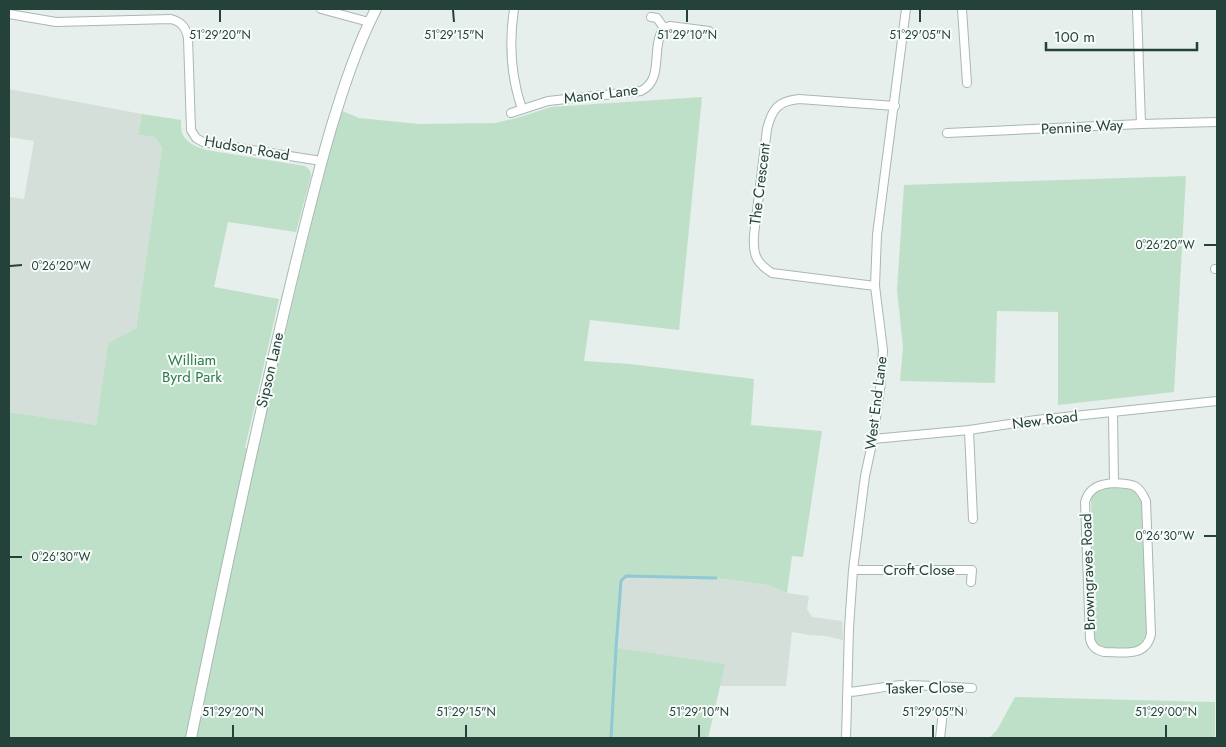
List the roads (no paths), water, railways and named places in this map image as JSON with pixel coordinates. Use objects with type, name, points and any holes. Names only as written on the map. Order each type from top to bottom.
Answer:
[{"type":"street","points":[[321,9],[370,22]]},
{"type":"street","name":"Sipson Lane","points":[[192,738],[262,404],[321,161],[340,97],[376,9]]},
{"type":"street","points":[[514,9],[511,49],[516,93],[522,109]]},
{"type":"street","name":"West End Lane","points":[[846,738],[854,570],[865,476],[873,439],[881,382],[883,350],[875,286],[877,235],[906,9]]},
{"type":"street","points":[[962,9],[967,84]]},
{"type":"street","points":[[1137,9],[1141,124]]},
{"type":"street","name":"Hudson Road","points":[[9,14],[56,22],[175,20],[185,28],[188,38],[191,130],[196,138],[203,142],[321,161]]},
{"type":"street","points":[[651,17],[657,18],[664,28],[670,26],[708,31]]},
{"type":"street","name":"Manor Lane","points":[[511,113],[548,101],[640,91],[646,88],[654,78],[659,37],[664,28]]},
{"type":"street","name":"The Crescent","points":[[875,286],[772,273],[759,262],[755,255],[754,235],[767,129],[769,119],[778,105],[799,99],[895,106]]},
{"type":"street","name":"Pennine Way","points":[[947,133],[1217,122]]},
{"type":"street","name":"New Road","points":[[873,439],[969,430],[1036,420],[1217,401]]},
{"type":"street","points":[[1113,412],[1114,483]]},
{"type":"street","points":[[969,430],[973,520]]},
{"type":"street","name":"Browngraves Road","points":[[1114,483],[1133,484],[1141,490],[1146,500],[1151,634],[1143,648],[1132,652],[1100,651],[1095,648],[1090,639],[1086,498],[1090,491],[1100,485],[1114,483]]},
{"type":"street","name":"Croft Close","points":[[854,570],[972,570],[972,582]]},
{"type":"street","name":"Tasker Close","points":[[848,692],[900,686],[972,688]]},
{"type":"street","points":[[940,738],[943,712],[946,710],[962,711]]},
{"type":"waterway","points":[[611,738],[621,581],[626,576],[716,578]]},
{"type":"park label","name":"William Byrd Park","points":[[192,368]]}]
